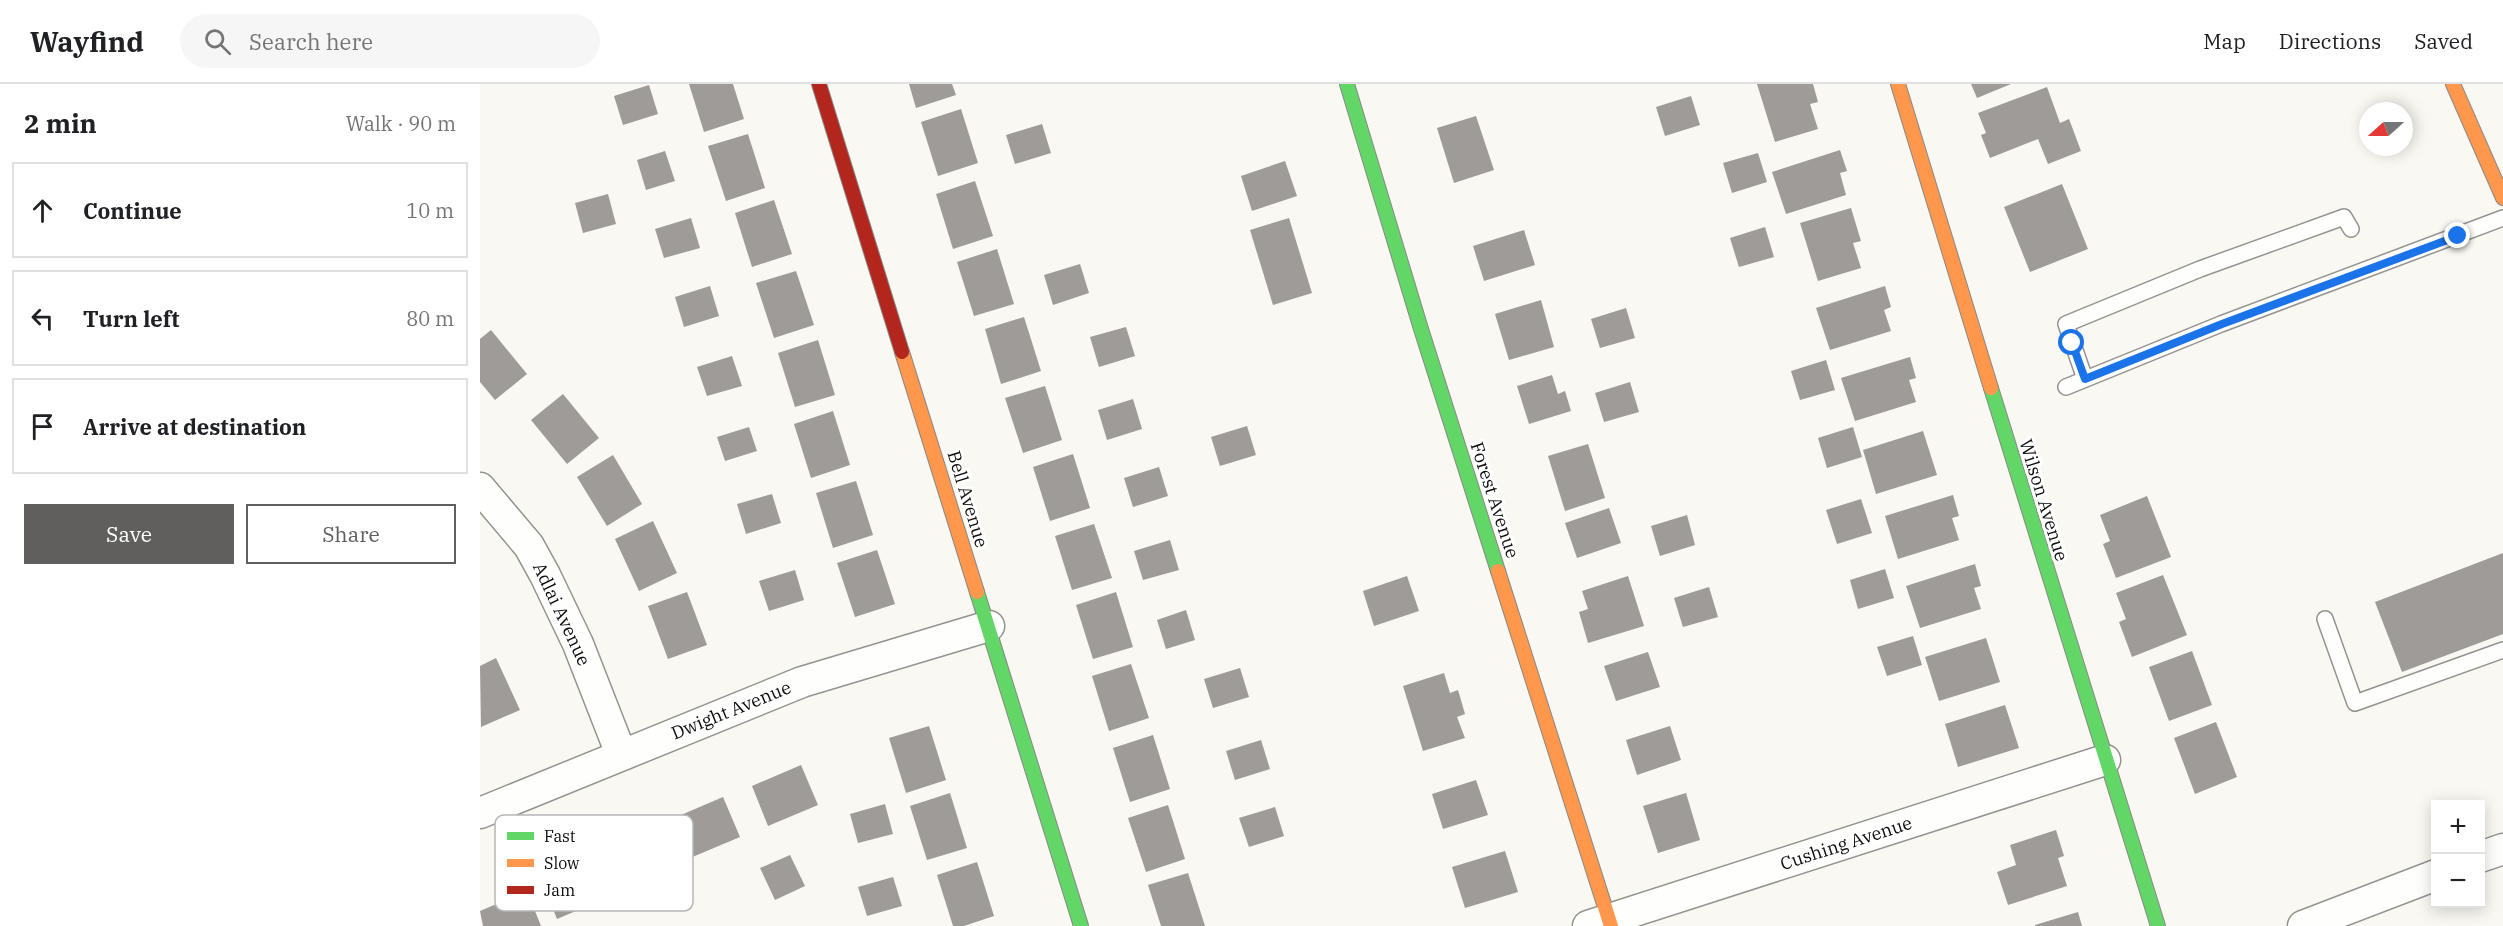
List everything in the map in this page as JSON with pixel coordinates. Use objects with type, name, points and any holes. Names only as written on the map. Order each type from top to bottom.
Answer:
[{"type":"street","name":"Bell Avenue","points":[[819,84],[1081,926]]},
{"type":"street","name":"Forest Avenue","points":[[1347,84],[1603,924]]},
{"type":"street","name":"Wilson Avenue","points":[[1898,84],[2104,760],[2158,926]]},
{"type":"street","points":[[2453,84],[2503,198]]},
{"type":"street","name":"Adlai Avenue","points":[[480,489],[530,546],[578,644],[621,754]]},
{"type":"street","name":"Dwight Avenue","points":[[480,813],[802,682],[989,626]]},
{"type":"street","name":"Cushing Avenue","points":[[1603,924],[2104,760]]},
{"type":"street","points":[[2485,856],[2503,849]]},
{"type":"street","points":[[2303,926],[2431,877]]},
{"type":"lane","points":[[2085,379],[2066,324],[2200,269],[2344,217],[2350,229]]},
{"type":"lane","points":[[2066,387],[2222,324],[2503,218]]},
{"type":"lane","points":[[2325,619],[2355,704],[2503,650]]},
{"type":"building","points":[[689,84],[733,84],[744,119],[704,132]]},
{"type":"building","points":[[909,84],[952,84],[956,95],[916,108]]},
{"type":"building","points":[[1757,84],[1813,84],[1818,102],[1810,104],[1818,129],[1775,142]]},
{"type":"building","points":[[1971,84],[2011,84],[1977,98]]},
{"type":"building","points":[[649,85],[658,114],[623,125],[614,96]]},
{"type":"building","points":[[2047,87],[2060,123],[2069,119],[2081,151],[2048,164],[2038,139],[1990,158],[1981,135],[1986,133],[1978,113]]},
{"type":"building","points":[[1691,96],[1700,125],[1665,136],[1656,107]]},
{"type":"building","points":[[961,109],[978,163],[938,176],[921,122]]},
{"type":"building","points":[[1476,116],[1494,170],[1454,183],[1437,128]]},
{"type":"building","points":[[1042,124],[1051,153],[1015,164],[1006,135]]},
{"type":"building","points":[[748,134],[765,188],[726,201],[708,146]]},
{"type":"building","points":[[1840,150],[1847,171],[1840,173],[1846,195],[1786,214],[1772,172]]},
{"type":"building","points":[[665,151],[675,181],[646,190],[637,160]]},
{"type":"building","points":[[1758,153],[1767,182],[1732,193],[1723,163]]},
{"type":"building","points":[[1285,161],[1297,196],[1252,211],[1241,176]]},
{"type":"building","points":[[975,181],[993,236],[953,249],[936,194]]},
{"type":"building","points":[[2062,184],[2088,249],[2030,272],[2004,207]]},
{"type":"building","points":[[608,194],[616,224],[583,233],[575,203]]},
{"type":"building","points":[[774,200],[792,254],[752,267],[735,213]]},
{"type":"building","points":[[1851,208],[1861,241],[1853,243],[1861,268],[1818,281],[1800,223]]},
{"type":"building","points":[[691,218],[700,248],[664,258],[655,229]]},
{"type":"building","points":[[1289,218],[1312,293],[1273,305],[1250,230]]},
{"type":"building","points":[[1765,227],[1774,257],[1739,267],[1730,238]]},
{"type":"building","points":[[1524,230],[1535,265],[1484,281],[1473,246]]},
{"type":"building","points":[[997,249],[1014,304],[974,316],[957,262]]},
{"type":"building","points":[[1080,264],[1089,293],[1053,305],[1044,275]]},
{"type":"building","points":[[796,271],[814,325],[774,338],[756,283]]},
{"type":"building","points":[[710,286],[719,316],[684,327],[675,297]]},
{"type":"building","points":[[1885,286],[1891,307],[1884,310],[1891,331],[1830,350],[1816,308]]},
{"type":"building","points":[[1541,300],[1554,347],[1509,360],[1495,314]]},
{"type":"building","points":[[1626,308],[1635,338],[1600,348],[1591,319]]},
{"type":"building","points":[[1024,317],[1041,371],[1001,384],[985,329]]},
{"type":"building","points":[[1126,327],[1135,356],[1099,367],[1090,337]]},
{"type":"building","points":[[491,330],[527,374],[495,400],[480,382],[480,339]]},
{"type":"building","points":[[818,340],[835,395],[795,407],[778,353]]},
{"type":"building","points":[[732,356],[742,386],[707,396],[697,367]]},
{"type":"building","points":[[1910,357],[1916,378],[1909,380],[1916,402],[1855,421],[1841,378]]},
{"type":"building","points":[[1826,360],[1835,390],[1800,400],[1791,371]]},
{"type":"building","points":[[1552,375],[1558,394],[1565,391],[1571,411],[1529,424],[1517,386]]},
{"type":"building","points":[[1630,382],[1639,412],[1604,422],[1595,393]]},
{"type":"building","points":[[1045,386],[1062,440],[1023,453],[1005,398]]},
{"type":"building","points":[[563,394],[599,438],[567,464],[531,420]]},
{"type":"building","points":[[1133,399],[1142,429],[1107,440],[1098,410]]},
{"type":"building","points":[[833,411],[850,465],[811,478],[794,424]]},
{"type":"building","points":[[1247,426],[1256,455],[1220,466],[1211,437]]},
{"type":"building","points":[[749,427],[757,451],[725,461],[717,437]]},
{"type":"building","points":[[1853,427],[1862,457],[1827,468],[1818,438]]},
{"type":"building","points":[[1923,431],[1937,475],[1876,494],[1863,450]]},
{"type":"building","points":[[1588,444],[1605,498],[1565,511],[1548,456]]},
{"type":"building","points":[[1073,454],[1090,508],[1050,521],[1033,467]]},
{"type":"building","points":[[613,455],[642,504],[607,526],[577,477]]},
{"type":"building","points":[[1159,467],[1168,496],[1133,507],[1124,478]]},
{"type":"building","points":[[856,481],[873,535],[833,548],[816,493]]},
{"type":"building","points":[[772,494],[781,523],[746,534],[737,504]]},
{"type":"building","points":[[1953,495],[1959,516],[1952,518],[1959,540],[1898,559],[1885,516]]},
{"type":"building","points":[[2147,496],[2171,557],[2116,578],[2103,544],[2110,541],[2100,515]]},
{"type":"building","points":[[1861,499],[1872,533],[1837,544],[1826,510]]},
{"type":"building","points":[[1609,508],[1621,543],[1577,558],[1565,523]]},
{"type":"building","points":[[1687,515],[1695,545],[1660,556],[1651,526]]},
{"type":"building","points":[[653,521],[677,573],[639,591],[615,539]]},
{"type":"building","points":[[1094,524],[1112,578],[1072,590],[1055,536]]},
{"type":"building","points":[[1170,540],[1179,570],[1143,580],[1134,551]]},
{"type":"building","points":[[877,550],[895,604],[855,617],[837,563]]},
{"type":"building","points":[[2503,553],[2503,634],[2402,672],[2375,602]]},
{"type":"building","points":[[1975,564],[1981,586],[1974,588],[1981,609],[1920,628],[1906,586]]},
{"type":"building","points":[[1885,569],[1894,598],[1858,609],[1850,580]]},
{"type":"building","points":[[795,570],[804,600],[769,611],[759,581]]},
{"type":"building","points":[[2163,575],[2187,635],[2132,657],[2119,622],[2126,619],[2116,593]]},
{"type":"building","points":[[1407,576],[1419,611],[1374,626],[1363,591]]},
{"type":"building","points":[[1628,576],[1644,626],[1588,643],[1579,612],[1588,609],[1582,591]]},
{"type":"building","points":[[1709,587],[1718,617],[1683,627],[1674,598]]},
{"type":"building","points":[[687,592],[707,645],[668,659],[648,606]]},
{"type":"building","points":[[1116,592],[1133,647],[1093,659],[1076,605]]},
{"type":"building","points":[[1186,610],[1195,640],[1166,649],[1157,620]]},
{"type":"building","points":[[1913,636],[1922,665],[1887,676],[1877,647]]},
{"type":"building","points":[[1986,638],[2000,682],[1939,701],[1925,657]]},
{"type":"building","points":[[2192,651],[2212,705],[2169,721],[2149,667]]},
{"type":"building","points":[[1648,652],[1660,687],[1616,701],[1604,666]]},
{"type":"building","points":[[496,658],[520,710],[481,727],[480,666]]},
{"type":"building","points":[[1131,664],[1149,718],[1109,731],[1092,676]]},
{"type":"building","points":[[1240,668],[1249,697],[1213,708],[1204,679]]},
{"type":"building","points":[[1444,673],[1450,693],[1458,690],[1465,714],[1457,717],[1465,738],[1423,751],[1403,686]]},
{"type":"building","points":[[2005,705],[2019,748],[1958,767],[1945,724]]},
{"type":"building","points":[[2216,722],[2237,777],[2195,794],[2174,738]]},
{"type":"building","points":[[929,726],[946,780],[906,793],[889,738]]},
{"type":"building","points":[[1670,726],[1681,760],[1637,775],[1626,740]]},
{"type":"building","points":[[1153,735],[1170,789],[1130,802],[1113,748]]},
{"type":"building","points":[[1261,740],[1270,769],[1235,780],[1226,751]]},
{"type":"building","points":[[801,765],[818,805],[768,826],[752,786]]},
{"type":"building","points":[[1476,780],[1488,815],[1443,829],[1432,794]]},
{"type":"building","points":[[950,793],[967,848],[927,860],[910,806]]},
{"type":"building","points":[[1686,793],[1700,840],[1658,853],[1643,806]]},
{"type":"building","points":[[723,797],[740,837],[693,857],[693,815],[681,815]]},
{"type":"building","points":[[885,804],[893,834],[858,843],[850,814]]},
{"type":"building","points":[[1168,805],[1185,859],[1146,872],[1128,818]]},
{"type":"building","points":[[1275,807],[1284,836],[1249,847],[1239,818]]},
{"type":"building","points":[[2056,830],[2064,856],[2058,858],[2067,886],[2008,905],[1997,872],[2016,865],[2010,845]]},
{"type":"building","points":[[1505,851],[1518,892],[1465,908],[1452,867]]},
{"type":"building","points":[[790,855],[805,886],[775,900],[760,868]]},
{"type":"building","points":[[977,862],[994,916],[964,926],[953,926],[937,875]]},
{"type":"building","points":[[1188,873],[1205,926],[1161,926],[1148,885]]},
{"type":"building","points":[[893,877],[902,906],[867,916],[858,887]]},
{"type":"building","points":[[495,905],[495,911],[535,911],[541,926],[483,926],[480,911]]},
{"type":"building","points":[[554,911],[576,911],[557,919]]},
{"type":"building","points":[[2078,912],[2082,926],[2035,926],[2035,925]]},
{"type":"traffic: fast","points":[[1347,84],[1421,329],[1498,571]]},
{"type":"traffic: fast","points":[[1991,388],[2158,926]]},
{"type":"traffic: fast","points":[[977,592],[1081,926]]},
{"type":"traffic: slow","points":[[1898,84],[1991,388]]},
{"type":"traffic: slow","points":[[2453,84],[2503,198]]},
{"type":"traffic: slow","points":[[902,352],[977,592]]},
{"type":"traffic: slow","points":[[1498,571],[1611,926]]},
{"type":"traffic: jam","points":[[819,84],[902,352]]},
{"type":"route","points":[[2072,343],[2085,379],[2222,324],[2458,236]]}]
